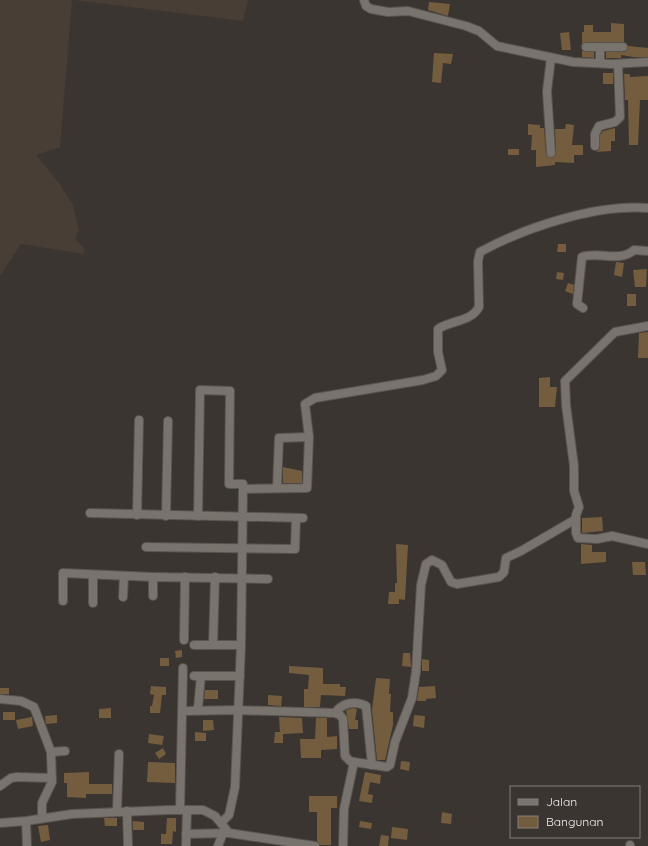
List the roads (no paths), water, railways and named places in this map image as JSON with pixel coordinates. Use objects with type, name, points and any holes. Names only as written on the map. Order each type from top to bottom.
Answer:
[{"type":"street","points":[[364,0],[366,6],[371,9],[388,12],[408,11],[466,26],[479,31],[497,46],[551,58],[574,62],[618,64],[648,62]]},
{"type":"street","points":[[586,47],[623,47]]},
{"type":"street","points":[[600,47],[600,63]]},
{"type":"street","points":[[551,58],[547,92],[551,153]]},
{"type":"street","points":[[594,146],[595,134],[599,126],[615,122],[620,117],[618,64]]},
{"type":"street","points":[[243,489],[304,489],[308,486],[309,438],[305,404],[311,400],[423,380],[436,376],[442,370],[438,352],[438,329],[446,324],[468,318],[475,314],[479,307],[478,260],[480,252],[562,219],[609,208],[648,208]]},
{"type":"street","points":[[583,308],[577,304],[580,260],[582,257],[598,255],[622,256],[628,255],[634,250],[648,251]]},
{"type":"street","points":[[648,326],[615,332],[565,381],[567,412],[574,466],[574,491],[579,506],[576,519],[576,533],[578,538],[597,539],[612,536],[648,544]]},
{"type":"street","points":[[198,516],[200,390],[230,391],[229,484],[243,484],[241,646],[235,786],[229,815],[221,823]]},
{"type":"street","points":[[137,515],[139,420]]},
{"type":"street","points":[[166,516],[168,421]]},
{"type":"street","points":[[277,488],[279,438],[309,438]]},
{"type":"street","points":[[90,514],[299,518],[295,549],[146,547]]},
{"type":"street","points":[[183,711],[239,710],[335,713],[340,715],[343,719],[345,756],[350,761],[387,767],[391,764],[395,742],[412,698],[416,672],[422,586],[426,564],[432,560],[442,565],[452,582],[457,584],[499,577],[504,572],[506,558],[576,519]]},
{"type":"street","points":[[63,601],[63,574],[153,577],[268,578]]},
{"type":"street","points":[[93,574],[93,603]]},
{"type":"street","points":[[123,597],[124,576]]},
{"type":"street","points":[[153,577],[153,596]]},
{"type":"street","points":[[184,640],[185,577]]},
{"type":"street","points":[[213,645],[215,578]]},
{"type":"street","points":[[194,645],[241,646]]},
{"type":"street","points":[[183,668],[184,810],[186,846]]},
{"type":"street","points":[[198,708],[197,676],[240,676]]},
{"type":"street","points":[[0,699],[21,701],[34,707],[51,752],[51,786],[42,803],[42,818]]},
{"type":"street","points":[[335,713],[342,705],[348,703],[360,704],[368,708],[372,765]]},
{"type":"street","points":[[51,752],[65,751]]},
{"type":"street","points":[[117,811],[119,754]]},
{"type":"street","points":[[343,846],[344,809],[354,762]]},
{"type":"street","points":[[0,786],[11,778],[16,777],[52,778]]},
{"type":"street","points":[[0,823],[26,821],[72,814],[117,811],[203,810],[210,812],[221,823],[226,833]]},
{"type":"street","points":[[127,811],[128,846]]},
{"type":"street","points":[[26,821],[26,846]]},
{"type":"street","points":[[218,846],[226,833]]},
{"type":"street","points":[[186,834],[226,833],[315,846]]}]
